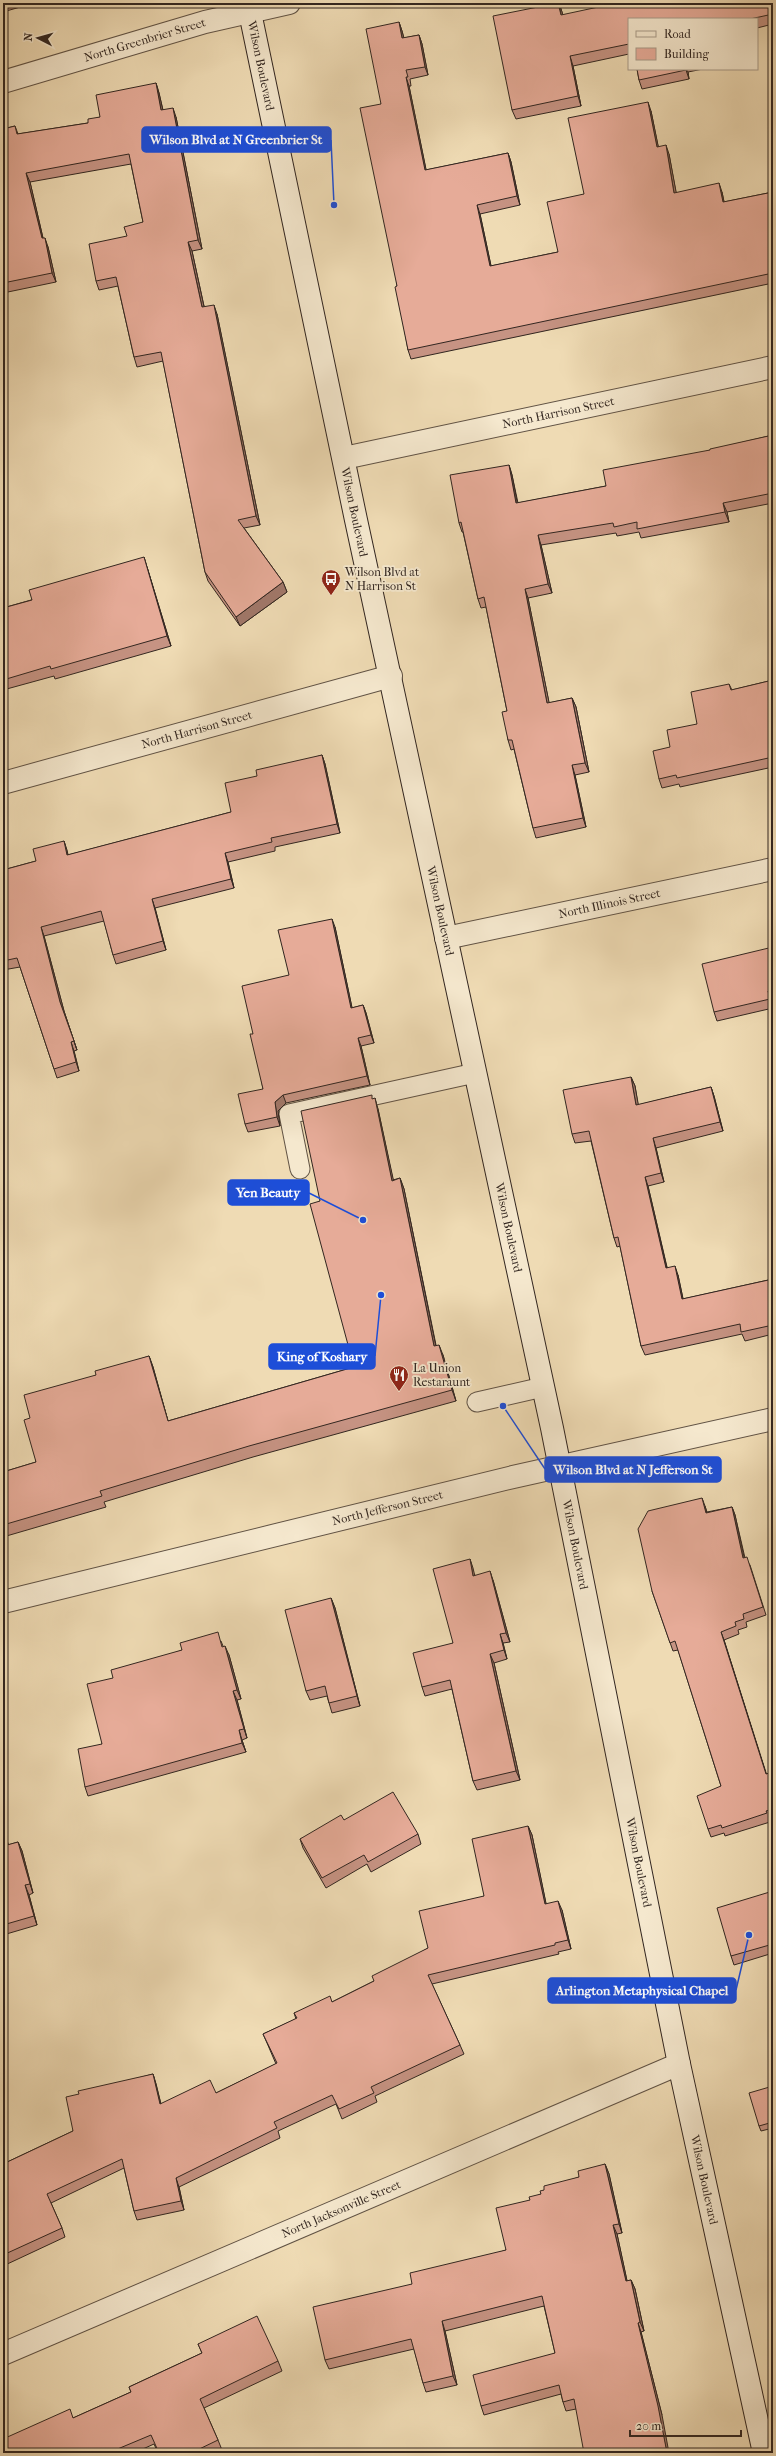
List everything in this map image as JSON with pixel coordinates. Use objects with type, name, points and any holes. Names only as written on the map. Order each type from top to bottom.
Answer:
[{"type":"street","name":"North Greenbrier Street","points":[[3,82],[205,22],[249,7],[288,3]]},
{"type":"street","name":"Wilson Boulevard","points":[[249,7],[446,938],[560,1466],[679,2064],[764,2453]]},
{"type":"street","name":"North Harrison Street","points":[[344,458],[773,367]]},
{"type":"street","name":"North Harrison Street","points":[[3,783],[391,676]]},
{"type":"street","name":"North Illinois Street","points":[[446,938],[773,869]]},
{"type":"street","name":"North Jefferson Street","points":[[3,1602],[560,1466],[773,1419]]},
{"type":"street","name":"North Jacksonville Street","points":[[3,2354],[679,2064]]},
{"type":"lane","points":[[300,1169],[289,1114],[476,1073]]},
{"type":"lane","points":[[477,1402],[543,1387]]},
{"type":"building","points":[[558,3],[561,15],[617,3],[773,3],[773,14],[755,18],[628,18],[628,44],[570,56],[578,96],[512,110],[493,16]]},
{"type":"building","points":[[399,22],[402,38],[419,35],[425,67],[406,70],[408,77],[406,77],[425,170],[508,153],[517,196],[477,205],[490,266],[558,252],[547,202],[584,194],[568,118],[648,102],[657,147],[666,145],[674,193],[719,183],[723,202],[773,192],[773,273],[408,350],[395,287],[397,286],[360,108],[381,104],[366,29]]},
{"type":"building","points":[[637,70],[686,70],[639,80]]},
{"type":"building","points":[[156,83],[161,110],[173,108],[198,240],[188,242],[202,307],[214,305],[256,516],[238,520],[283,582],[236,617],[205,572],[161,352],[134,357],[116,277],[96,281],[89,244],[127,236],[124,227],[143,222],[129,154],[26,173],[42,238],[45,238],[52,273],[3,283],[3,129],[15,126],[17,134],[88,123],[88,119],[100,117],[96,95]]},
{"type":"building","points":[[773,435],[773,493],[723,503],[725,512],[637,529],[637,522],[614,527],[613,523],[538,535],[548,584],[525,589],[547,703],[572,698],[585,763],[572,765],[583,818],[533,828],[512,740],[508,740],[502,712],[507,711],[484,597],[478,599],[461,522],[459,523],[450,475],[509,465],[516,503],[606,486],[603,470],[710,450]]},
{"type":"building","points":[[144,557],[167,636],[51,669],[50,666],[3,680],[3,608],[32,600],[29,590]]},
{"type":"building","points":[[773,680],[773,757],[677,778],[676,775],[659,779],[653,751],[670,747],[667,730],[697,724],[691,692],[729,684],[731,690]]},
{"type":"building","points":[[322,755],[337,824],[271,838],[272,842],[225,853],[231,879],[152,899],[163,941],[113,955],[101,911],[41,927],[60,1002],[74,1041],[71,1042],[76,1062],[54,1069],[17,958],[3,961],[3,870],[36,861],[33,849],[64,841],[67,855],[231,812],[225,783],[257,776],[256,770]]},
{"type":"building","points":[[332,919],[351,1008],[363,1005],[371,1035],[358,1038],[367,1076],[283,1095],[275,1102],[277,1117],[245,1124],[238,1094],[263,1089],[250,1034],[253,1034],[242,986],[289,975],[278,930]]},
{"type":"building","points":[[773,947],[773,989],[768,991],[770,999],[714,1012],[702,964]]},
{"type":"building","points":[[631,1077],[636,1105],[711,1087],[720,1122],[653,1138],[661,1173],[645,1177],[666,1268],[675,1266],[682,1299],[773,1279],[773,1325],[741,1332],[740,1324],[641,1346],[618,1237],[614,1238],[589,1131],[572,1134],[563,1090]]},
{"type":"building","points":[[372,1095],[372,1099],[375,1098],[392,1181],[400,1178],[434,1346],[439,1345],[452,1390],[249,1446],[100,1491],[102,1496],[3,1525],[3,1472],[36,1462],[24,1420],[30,1418],[24,1395],[96,1375],[95,1371],[149,1356],[168,1421],[354,1367],[310,1204],[320,1201],[301,1111]]},
{"type":"building","points":[[702,1498],[706,1513],[732,1507],[743,1558],[747,1557],[763,1607],[743,1614],[744,1619],[735,1622],[736,1626],[721,1632],[766,1774],[773,1772],[773,1809],[766,1811],[767,1813],[722,1828],[721,1825],[708,1829],[697,1796],[721,1786],[675,1641],[670,1643],[652,1591],[638,1529],[648,1511]]},
{"type":"building","points":[[470,1559],[473,1576],[490,1571],[506,1633],[500,1634],[504,1650],[490,1654],[516,1771],[473,1781],[450,1680],[422,1687],[413,1653],[453,1643],[433,1569]]},
{"type":"building","points":[[331,1598],[357,1696],[329,1703],[325,1686],[306,1691],[285,1610]]},
{"type":"building","points":[[218,1632],[222,1647],[225,1646],[237,1690],[233,1691],[244,1729],[239,1730],[242,1743],[85,1787],[78,1749],[102,1744],[87,1684],[113,1678],[111,1670],[182,1650],[180,1643]]},
{"type":"building","points":[[393,1792],[418,1834],[368,1862],[364,1855],[322,1878],[300,1839],[341,1815],[344,1820]]},
{"type":"building","points":[[528,1826],[545,1904],[558,1901],[568,1940],[555,1943],[555,1945],[428,1975],[460,2045],[371,2087],[374,2093],[339,2109],[332,2095],[274,2122],[277,2128],[176,2178],[181,2201],[134,2211],[122,2159],[47,2194],[62,2228],[3,2255],[3,2164],[73,2131],[66,2097],[79,2094],[78,2091],[153,2074],[160,2104],[210,2080],[216,2093],[277,2063],[263,2034],[297,2018],[294,2013],[330,1996],[332,2002],[374,1981],[372,1976],[428,1948],[419,1911],[484,1896],[472,1839]]},
{"type":"building","points":[[3,1829],[7,1845],[18,1842],[30,1884],[25,1885],[34,1916],[3,1925]]},
{"type":"building","points":[[773,1891],[773,1944],[731,1956],[717,1908]]},
{"type":"building","points":[[773,2086],[773,2122],[759,2126],[749,2093]]},
{"type":"building","points":[[605,2164],[619,2224],[613,2225],[626,2281],[631,2280],[640,2322],[638,2323],[658,2406],[667,2453],[584,2453],[574,2399],[563,2402],[559,2385],[481,2406],[473,2375],[555,2353],[542,2296],[442,2321],[453,2376],[423,2383],[411,2339],[325,2360],[313,2307],[412,2284],[410,2273],[506,2250],[496,2208],[530,2200],[529,2197],[541,2194],[540,2191],[544,2190],[544,2186],[579,2177],[578,2171]]},
{"type":"building","points":[[257,2316],[278,2361],[200,2399],[218,2440],[191,2453],[159,2453],[151,2435],[108,2453],[3,2453],[3,2439],[70,2409],[73,2418],[131,2392],[129,2387],[202,2353],[198,2344]]},
{"type":"place","name":"Wilson Blvd at N Greenbrier St","points":[[334,205]]},
{"type":"place","name":"Wilson Blvd at N Harrison St","points":[[331,596]]},
{"type":"place","name":"Yen Beauty","points":[[363,1220]]},
{"type":"place","name":"King of Koshary","points":[[381,1295]]},
{"type":"place","name":"La Union Restaraunt","points":[[399,1392]]},
{"type":"place","name":"Wilson Blvd at N Jefferson St","points":[[503,1406]]},
{"type":"place","name":"Arlington Metaphysical Chapel","points":[[749,1935]]}]
